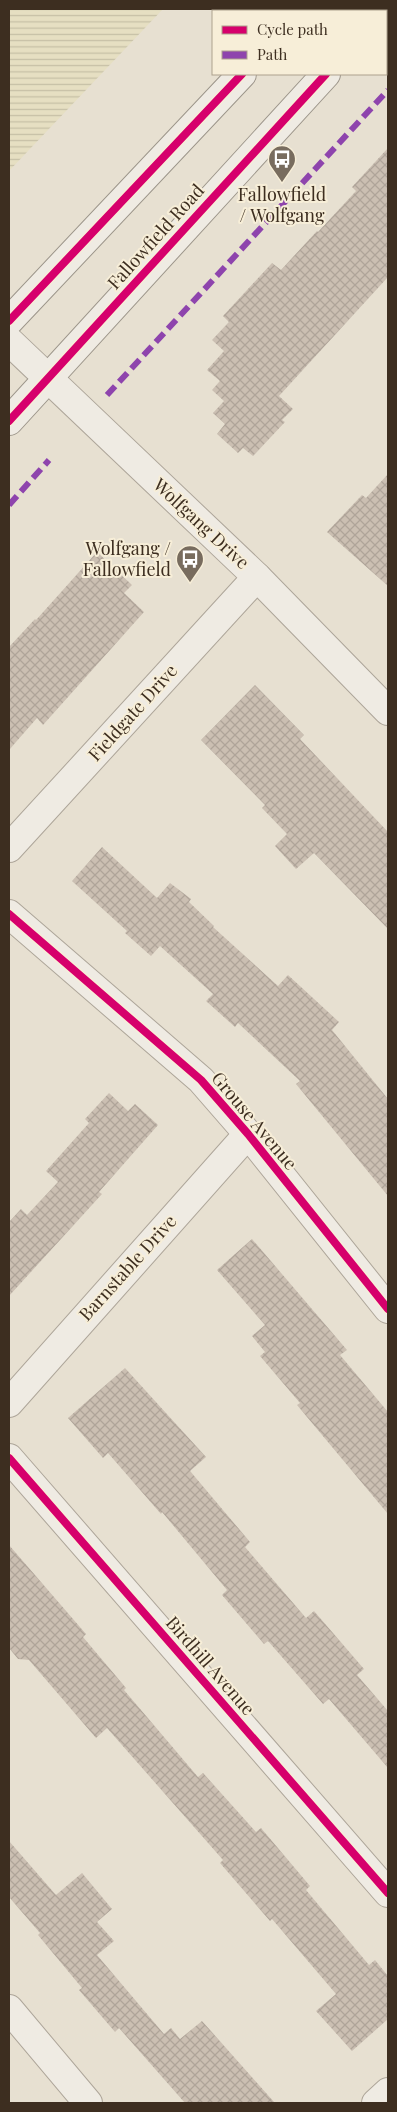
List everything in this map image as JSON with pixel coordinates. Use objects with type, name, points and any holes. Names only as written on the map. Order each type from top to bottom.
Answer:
[{"type":"street","points":[[9,321],[241,75]]},
{"type":"street","name":"Fallowfield Road","points":[[9,421],[325,75]]},
{"type":"street","name":"Wolfgang Drive","points":[[9,341],[257,577],[388,711]]},
{"type":"street","name":"Fieldgate Drive","points":[[9,848],[257,577]]},
{"type":"street","name":"Grouse Avenue","points":[[9,914],[201,1080],[248,1134],[388,1309]]},
{"type":"street","name":"Barnstable Drive","points":[[9,1403],[248,1134]]},
{"type":"street","name":"Birdhill Avenue","points":[[9,1458],[388,1893]]},
{"type":"street","points":[[9,2009],[88,2103]]},
{"type":"street","points":[[376,2103],[388,2092]]},
{"type":"shaded area","points":[[9,9],[163,9],[9,171]]},
{"type":"building","points":[[388,148],[388,277],[279,396],[293,409],[282,420],[285,422],[253,456],[243,448],[238,453],[217,434],[225,424],[213,413],[224,401],[212,390],[220,381],[207,370],[224,351],[212,340],[229,322],[223,316],[272,263],[281,270],[356,191],[352,187]]},
{"type":"building","points":[[388,474],[388,586],[327,532],[362,495],[366,498]]},
{"type":"building","points":[[97,552],[132,585],[124,593],[144,612],[43,725],[37,718],[9,750],[9,647]]},
{"type":"building","points":[[255,685],[304,735],[300,739],[388,832],[388,929],[314,853],[296,869],[275,846],[287,834],[262,808],[265,805],[201,740]]},
{"type":"building","points":[[102,847],[157,898],[170,883],[191,899],[189,902],[213,927],[278,986],[288,975],[339,1022],[332,1030],[388,1099],[388,1196],[296,1084],[300,1081],[238,1023],[235,1027],[206,1001],[213,994],[160,946],[151,956],[125,933],[127,931],[72,881]]},
{"type":"building","points":[[109,1093],[128,1111],[135,1104],[158,1125],[99,1192],[102,1194],[9,1296],[9,1222],[21,1209],[27,1215],[58,1182],[46,1171],[89,1123],[85,1119]]},
{"type":"building","points":[[252,1239],[347,1350],[340,1355],[388,1412],[388,1514],[297,1405],[300,1403],[260,1356],[265,1352],[252,1336],[265,1325],[217,1270]]},
{"type":"building","points":[[125,1368],[206,1457],[190,1471],[250,1542],[245,1547],[306,1618],[314,1611],[364,1669],[357,1675],[388,1711],[388,1768],[329,1699],[323,1704],[268,1641],[264,1644],[222,1595],[227,1590],[162,1512],[161,1514],[108,1453],[103,1458],[68,1418]]},
{"type":"building","points":[[9,1545],[86,1634],[83,1637],[126,1688],[124,1690],[198,1777],[203,1773],[256,1832],[261,1828],[310,1886],[306,1890],[369,1965],[375,1960],[388,1976],[388,2019],[352,2051],[316,2011],[336,1994],[272,1919],[270,1921],[220,1863],[223,1860],[107,1728],[96,1738],[29,1660],[18,1659],[9,1648]]},
{"type":"building","points":[[9,1841],[56,1895],[82,1873],[112,1909],[97,1922],[114,1941],[97,1955],[164,2034],[171,2028],[180,2039],[202,2021],[275,2103],[185,2103],[119,2028],[115,2032],[79,1990],[82,1988],[38,1935],[40,1933],[9,1897]]},
{"type":"marked path","points":[[107,395],[388,90]]},
{"type":"marked path","points":[[9,505],[49,460]]},
{"type":"cycle path","points":[[9,321],[241,75]]},
{"type":"cycle path","points":[[9,421],[325,75]]},
{"type":"cycle path","points":[[9,914],[201,1080],[248,1134],[388,1309]]},
{"type":"cycle path","points":[[9,1458],[388,1893]]},
{"type":"place","name":"Fallowfield / Wolfgang","points":[[282,183]]},
{"type":"place","name":"Wolfgang / Fallowfield","points":[[190,583]]}]
